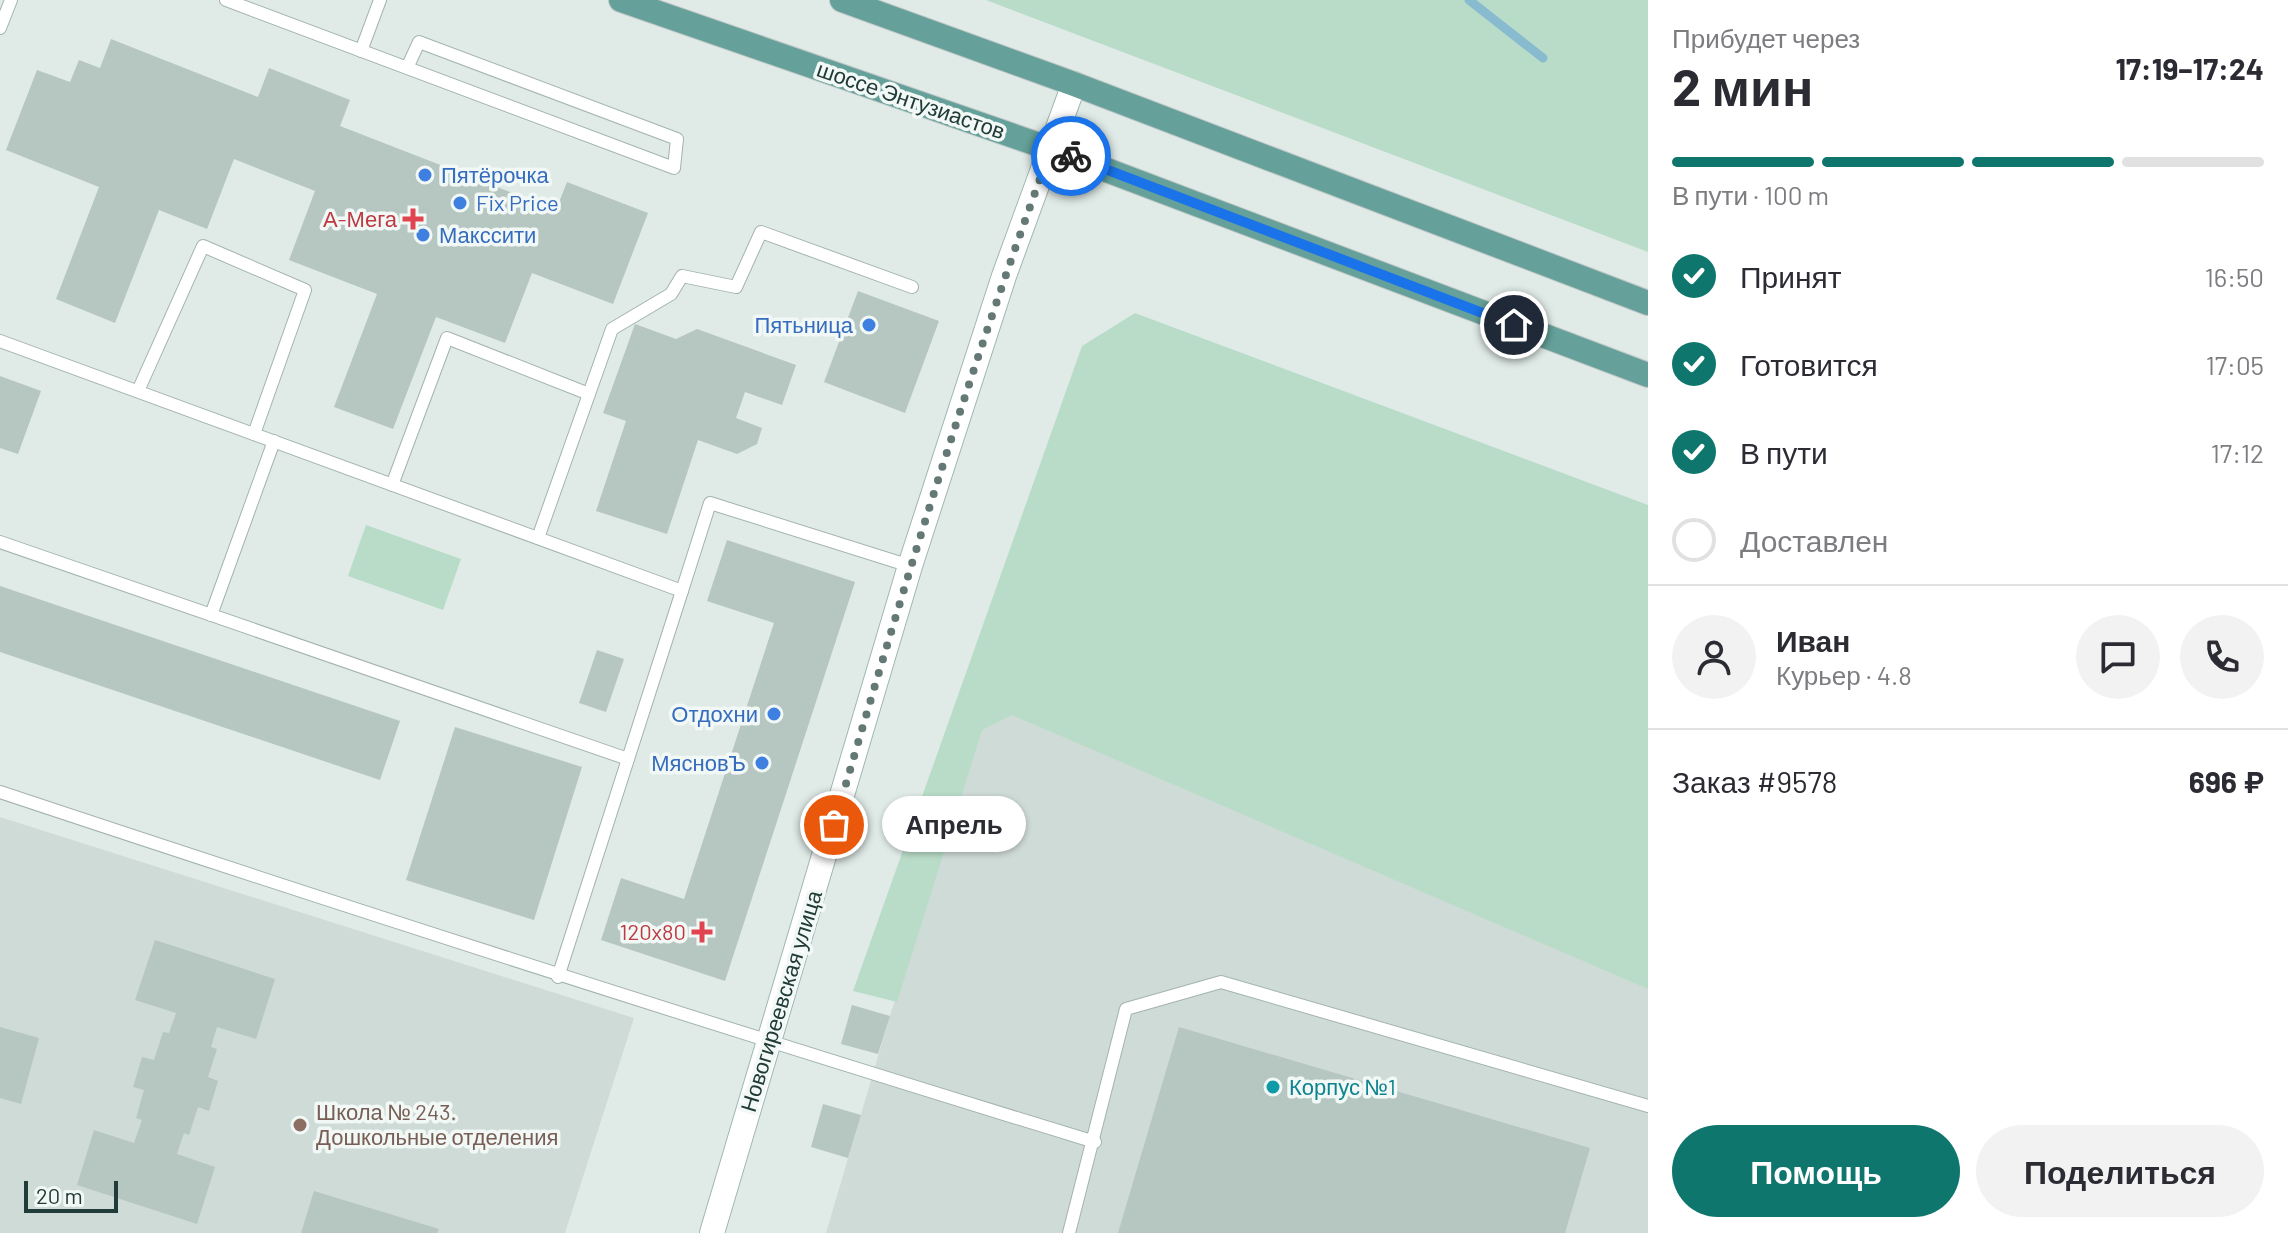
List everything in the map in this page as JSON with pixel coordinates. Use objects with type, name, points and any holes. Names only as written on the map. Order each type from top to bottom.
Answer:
[{"type":"main road","name":"шоссе Энтузиастов","points":[[621,0],[1051,149],[1648,375]]},
{"type":"main road","points":[[842,0],[1074,84],[1648,303]]},
{"type":"main road","name":"Новогиреевская улица","points":[[712,1233],[910,566],[1004,276],[1074,84]]},
{"type":"lane","points":[[0,28],[11,0]]},
{"type":"lane","points":[[226,0],[361,51],[674,168],[677,139],[419,42],[407,68]]},
{"type":"lane","points":[[361,51],[380,0]]},
{"type":"lane","points":[[538,538],[612,329],[671,294],[682,276],[736,287],[761,232],[912,287]]},
{"type":"lane","points":[[138,391],[203,246],[305,290],[254,434]]},
{"type":"lane","points":[[392,485],[447,338],[589,394]]},
{"type":"lane","points":[[0,341],[682,591]]},
{"type":"lane","points":[[211,615],[274,441]]},
{"type":"lane","points":[[558,977],[710,503],[910,566]]},
{"type":"lane","points":[[0,542],[628,759]]},
{"type":"lane","points":[[0,792],[558,977],[1095,1142]]},
{"type":"lane","points":[[1069,1233],[1095,1142],[1126,1009],[1221,982],[1648,1106]]},
{"type":"shaded area","points":[[1090,381],[1648,593],[1648,1233],[826,1233],[890,1016]]},
{"type":"shaded area","name":"Школа № 243. Дошкольные отделения","points":[[0,817],[634,1018],[565,1233],[0,1233]]},
{"type":"green space","points":[[986,0],[1648,0],[1648,252]]},
{"type":"green space","points":[[1135,313],[1648,505],[1648,989],[1012,715],[982,730],[897,1002],[853,991],[1082,346]]},
{"type":"green space","points":[[366,525],[461,559],[443,610],[348,576]]},
{"type":"building","points":[[111,39],[258,97],[269,68],[350,100],[340,126],[556,210],[567,182],[648,213],[613,304],[532,273],[505,343],[436,317],[393,429],[334,407],[377,294],[289,260],[315,191],[234,159],[207,229],[159,210],[115,323],[56,299],[99,187],[6,150],[37,70],[70,82],[79,60],[100,68]]},
{"type":"building","points":[[858,291],[939,321],[905,413],[824,382]]},
{"type":"building","points":[[635,324],[676,339],[697,329],[796,365],[782,405],[745,392],[736,418],[762,428],[757,444],[737,454],[698,440],[667,534],[596,511],[626,421],[603,413]]},
{"type":"building","points":[[0,376],[41,391],[18,454],[0,448]]},
{"type":"building","points":[[727,540],[855,582],[725,981],[601,940],[621,878],[684,899],[774,623],[707,601]]},
{"type":"building","points":[[0,586],[400,721],[380,780],[0,652]]},
{"type":"building","points":[[597,650],[624,659],[606,712],[579,703]]},
{"type":"building","points":[[455,727],[582,767],[534,920],[406,880]]},
{"type":"building","points":[[155,940],[275,979],[256,1039],[217,1027],[211,1047],[217,1049],[208,1077],[218,1081],[209,1111],[198,1107],[189,1135],[184,1133],[177,1154],[215,1167],[197,1224],[77,1185],[94,1130],[134,1143],[142,1120],[136,1118],[144,1090],[133,1087],[142,1057],[154,1060],[163,1032],[169,1033],[176,1013],[135,1000]]},
{"type":"building","points":[[852,1005],[890,1016],[878,1054],[841,1044]]},
{"type":"building","points":[[0,1027],[39,1038],[21,1104],[0,1098]]},
{"type":"building","name":"Корпус №1","points":[[1179,1027],[1590,1148],[1565,1233],[1118,1233]]},
{"type":"building","points":[[823,1104],[861,1115],[848,1158],[811,1147]]},
{"type":"building","points":[[314,1191],[439,1229],[437,1233],[301,1233]]},
{"type":"waterway","points":[[1469,0],[1543,58]]},
{"type":"way so far","points":[[834,825],[910,566],[1004,276],[1051,149],[1071,156]]},
{"type":"place","name":"Пятёрочка","points":[[425,175]]},
{"type":"place","name":"Fix Price","points":[[460,203]]},
{"type":"place","name":"А-Мега","points":[[413,219]]},
{"type":"place","name":"Макссити","points":[[423,235]]},
{"type":"place","name":"Пятьница","points":[[869,325]]},
{"type":"place","name":"Отдохни","points":[[774,714]]},
{"type":"place","name":"МясновЪ","points":[[762,763]]},
{"type":"place","name":"Апрель","points":[[834,825]]},
{"type":"place","name":"120x80","points":[[702,932]]},
{"type":"place","name":"Корпус №1","points":[[1273,1087]]},
{"type":"place","name":"Школа № 243. Дошкольные отделения","points":[[300,1125]]},
{"type":"route","points":[[1071,156],[1514,325]]}]
